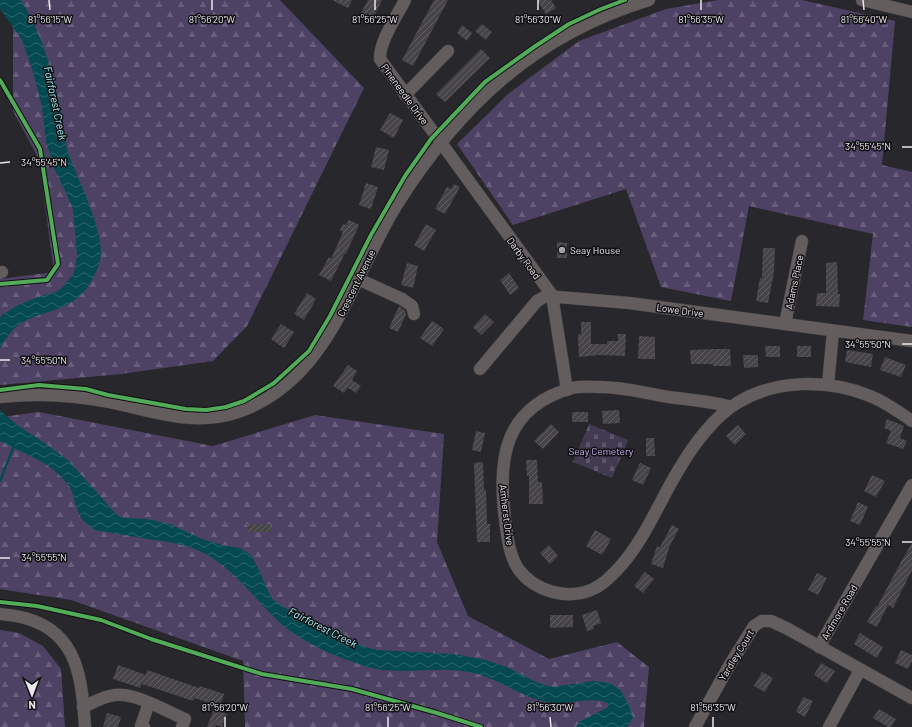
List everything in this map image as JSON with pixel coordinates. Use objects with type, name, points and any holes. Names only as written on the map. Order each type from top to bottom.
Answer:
[{"type":"street","name":"Pineneedle Drive","points":[[405,0],[385,39],[380,55],[382,63],[440,143]]},
{"type":"street","name":"Crescent Avenue","points":[[0,397],[18,395],[83,398],[138,410],[193,419],[212,418],[240,411],[257,404],[288,383],[314,356],[337,320],[381,232],[395,208],[417,173],[440,143],[467,112],[496,84],[541,50],[566,34],[621,8],[649,0]]},
{"type":"street","points":[[862,0],[912,12]]},
{"type":"street","points":[[405,95],[448,51]]},
{"type":"street","name":"Darby Road","points":[[440,143],[552,295],[567,390]]},
{"type":"street","name":"Adams Place","points":[[785,324],[802,241]]},
{"type":"street","points":[[358,279],[402,299],[412,306],[414,314]]},
{"type":"street","points":[[480,369],[537,301],[546,296],[552,295]]},
{"type":"street","name":"Lowe Drive","points":[[552,295],[629,303],[912,341]]},
{"type":"street","points":[[828,385],[833,330]]},
{"type":"street","name":"Amherst Drive","points":[[730,407],[717,403],[667,396],[628,388],[583,386],[567,390],[536,404],[519,421],[513,431],[503,466],[502,478],[506,521],[516,565],[524,575],[538,586],[546,590],[562,594],[578,594],[591,590],[607,580],[621,566],[636,546],[689,453],[716,420],[730,407],[747,397],[775,388],[798,384],[828,385],[850,389],[869,396],[893,408],[912,421]]},
{"type":"street","name":"Ardmore Road","points":[[912,485],[819,647],[912,698]]},
{"type":"street","points":[[0,614],[27,618],[38,622],[52,631],[64,642],[77,667],[81,683],[85,727]]},
{"type":"street","name":"Yardley Court","points":[[695,727],[751,629],[758,623],[766,621],[775,622],[819,647]]},
{"type":"street","points":[[829,727],[860,670]]},
{"type":"street","points":[[83,706],[105,697],[117,695],[134,697],[185,719],[182,727]]},
{"type":"street","points":[[144,727],[141,726],[149,703]]},
{"type":"green space","points":[[13,0],[280,0],[364,88],[247,326],[213,361],[121,374],[0,385],[0,279],[54,272],[39,159],[13,111]]},
{"type":"green space","points":[[718,0],[802,0],[895,21],[882,165],[912,172],[912,327],[863,320],[873,234],[749,206],[731,301],[661,287],[626,189],[513,225],[457,144],[508,94],[579,41],[666,9]]},
{"type":"green space","points":[[39,412],[213,446],[315,415],[444,434],[437,542],[468,616],[549,659],[617,642],[649,667],[644,727],[245,727],[243,661],[71,600],[0,589],[0,417]]},
{"type":"green space","name":"Seay Cemetery","points":[[589,424],[628,440],[612,478],[573,462]]},
{"type":"green space","points":[[0,630],[19,633],[43,646],[61,669],[65,727],[0,727]]},
{"type":"water","name":"Fairforest Creek","points":[[0,0],[21,0],[42,43],[56,88],[67,148],[94,217],[98,230],[101,255],[92,280],[76,299],[59,308],[30,318],[21,323],[6,338],[0,348],[0,318],[2,315],[18,305],[56,292],[62,288],[74,273],[77,256],[73,209],[54,168],[46,142],[42,107],[33,72],[22,40],[0,9]]},
{"type":"water","name":"Fairforest Creek","points":[[0,410],[17,425],[69,461],[117,515],[123,518],[147,519],[170,524],[202,539],[222,545],[240,548],[251,555],[273,600],[287,609],[365,647],[377,650],[454,654],[486,660],[509,668],[536,682],[552,687],[594,681],[610,683],[621,691],[633,717],[627,727],[576,727],[579,722],[608,707],[608,703],[594,700],[565,703],[540,701],[490,678],[469,672],[458,670],[399,671],[376,669],[358,664],[322,650],[285,627],[228,570],[219,562],[202,552],[179,544],[95,530],[89,526],[80,516],[71,489],[54,470],[37,459],[0,441]]},
{"type":"building","points":[[332,0],[352,0],[348,8]]},
{"type":"building","points":[[368,0],[382,0],[371,23],[359,17]]},
{"type":"building","points":[[434,0],[448,0],[413,66],[402,60]]},
{"type":"building","points":[[537,0],[551,0],[556,8],[546,14]]},
{"type":"building","points":[[482,24],[492,32],[486,40],[475,31]]},
{"type":"building","points":[[462,25],[472,33],[467,41],[457,33]]},
{"type":"building","points":[[481,49],[490,58],[445,102],[436,94]]},
{"type":"building","points":[[390,113],[403,120],[394,138],[380,130]]},
{"type":"building","points":[[376,147],[389,150],[384,170],[371,167]]},
{"type":"building","points":[[366,183],[378,187],[371,209],[359,205]]},
{"type":"building","points":[[454,184],[460,187],[445,214],[435,209],[447,187],[451,189]]},
{"type":"building","points":[[349,220],[359,225],[346,254],[345,253],[331,281],[319,275],[329,257],[331,259],[343,232],[340,230],[343,224],[346,225]]},
{"type":"building","points":[[426,224],[436,230],[424,251],[414,245]]},
{"type":"building","name":"Seay House","points":[[557,242],[567,243],[567,258],[557,258]]},
{"type":"building","points":[[763,248],[775,248],[774,272],[768,303],[756,301],[760,278],[762,278]]},
{"type":"building","points":[[837,262],[838,294],[840,294],[839,307],[816,306],[817,293],[826,293],[826,263]]},
{"type":"building","points":[[407,263],[418,266],[413,288],[401,285]]},
{"type":"building","points":[[509,273],[519,288],[510,295],[500,280]]},
{"type":"building","points":[[307,293],[316,299],[304,320],[294,314]]},
{"type":"building","points":[[399,306],[405,311],[406,314],[398,332],[389,328]]},
{"type":"building","points":[[485,314],[494,322],[481,335],[473,327]]},
{"type":"building","points":[[432,321],[444,329],[432,346],[420,338]]},
{"type":"building","points":[[581,322],[591,322],[591,344],[607,344],[607,341],[618,341],[618,334],[626,334],[625,356],[599,355],[579,357],[578,334],[581,334]]},
{"type":"building","points":[[281,324],[294,332],[284,348],[271,339]]},
{"type":"building","points":[[639,336],[655,337],[655,359],[638,359]]},
{"type":"building","points":[[765,346],[780,346],[780,357],[766,357]]},
{"type":"building","points":[[797,346],[811,346],[811,357],[797,357]]},
{"type":"building","points":[[730,349],[731,366],[691,364],[690,350]]},
{"type":"building","points":[[847,350],[873,354],[871,367],[845,362]]},
{"type":"building","points":[[743,355],[758,355],[758,367],[744,368]]},
{"type":"building","points":[[885,357],[906,365],[901,377],[880,370]]},
{"type":"building","points":[[348,365],[357,371],[352,380],[361,386],[356,393],[348,388],[344,393],[333,386]]},
{"type":"building","points":[[619,410],[620,423],[603,424],[602,411]]},
{"type":"building","points":[[572,412],[588,412],[588,422],[572,422]]},
{"type":"building","points":[[887,419],[904,426],[900,438],[907,441],[903,449],[886,443],[891,431],[884,428]]},
{"type":"building","points":[[551,424],[559,432],[543,449],[534,441]]},
{"type":"building","points":[[738,425],[746,434],[735,445],[726,436]]},
{"type":"building","points":[[476,431],[485,433],[481,452],[472,450]]},
{"type":"building","points":[[646,438],[654,438],[655,456],[646,456]]},
{"type":"building","points":[[526,460],[537,460],[538,482],[542,482],[543,504],[529,504],[529,476],[527,476]]},
{"type":"building","points":[[483,462],[487,524],[490,524],[490,542],[477,542],[474,463]]},
{"type":"building","points":[[640,463],[651,468],[643,485],[632,480]]},
{"type":"building","points":[[872,475],[885,481],[876,497],[864,491]]},
{"type":"building","points":[[858,502],[868,507],[860,525],[850,521]]},
{"type":"building","points":[[247,524],[270,524],[271,532],[247,532]]},
{"type":"building","points":[[672,525],[679,529],[670,545],[663,568],[651,564],[657,546],[660,547]]},
{"type":"building","points":[[595,530],[611,539],[602,555],[586,546]]},
{"type":"building","points":[[912,543],[912,570],[893,608],[888,605],[877,627],[867,622],[876,606],[877,607]]},
{"type":"building","points":[[549,545],[558,556],[550,564],[540,553]]},
{"type":"building","points":[[645,572],[654,579],[643,593],[634,586]]},
{"type":"building","points":[[817,573],[827,578],[818,595],[808,590]]},
{"type":"building","points":[[597,610],[601,623],[593,626],[594,629],[587,631],[582,615]]},
{"type":"building","points":[[550,615],[573,615],[573,627],[550,628]]},
{"type":"building","points":[[860,633],[883,647],[877,658],[854,644]]},
{"type":"building","points":[[901,650],[912,655],[912,661],[908,669],[895,663]]},
{"type":"building","points":[[821,663],[835,671],[827,683],[814,675]]},
{"type":"building","points":[[118,665],[146,675],[147,670],[199,688],[200,686],[224,694],[220,706],[194,698],[193,701],[142,684],[140,688],[113,679]]},
{"type":"building","points":[[762,672],[773,678],[765,692],[754,686]]},
{"type":"building","points":[[803,697],[813,701],[805,717],[796,712]]},
{"type":"building","points":[[214,709],[227,714],[222,727],[216,725],[215,727],[207,727]]},
{"type":"building","points":[[879,709],[896,719],[891,727],[888,727],[873,718]]},
{"type":"building","points":[[107,713],[121,717],[118,727],[103,727]]},
{"type":"waterway","points":[[0,481],[14,446]]},
{"type":"cycle path","points":[[0,390],[39,385],[86,389],[108,395],[186,409],[206,410],[226,407],[244,401],[274,383],[309,351],[330,316],[371,235],[405,176],[431,139],[485,82],[569,24],[625,0]]},
{"type":"cycle path","points":[[0,80],[40,149],[58,264],[47,280],[0,284]]},
{"type":"cycle path","points":[[0,602],[37,606],[101,620],[151,639],[262,674],[352,689],[481,727]]},
{"type":"place","name":"Seay House","points":[[562,250]]}]
